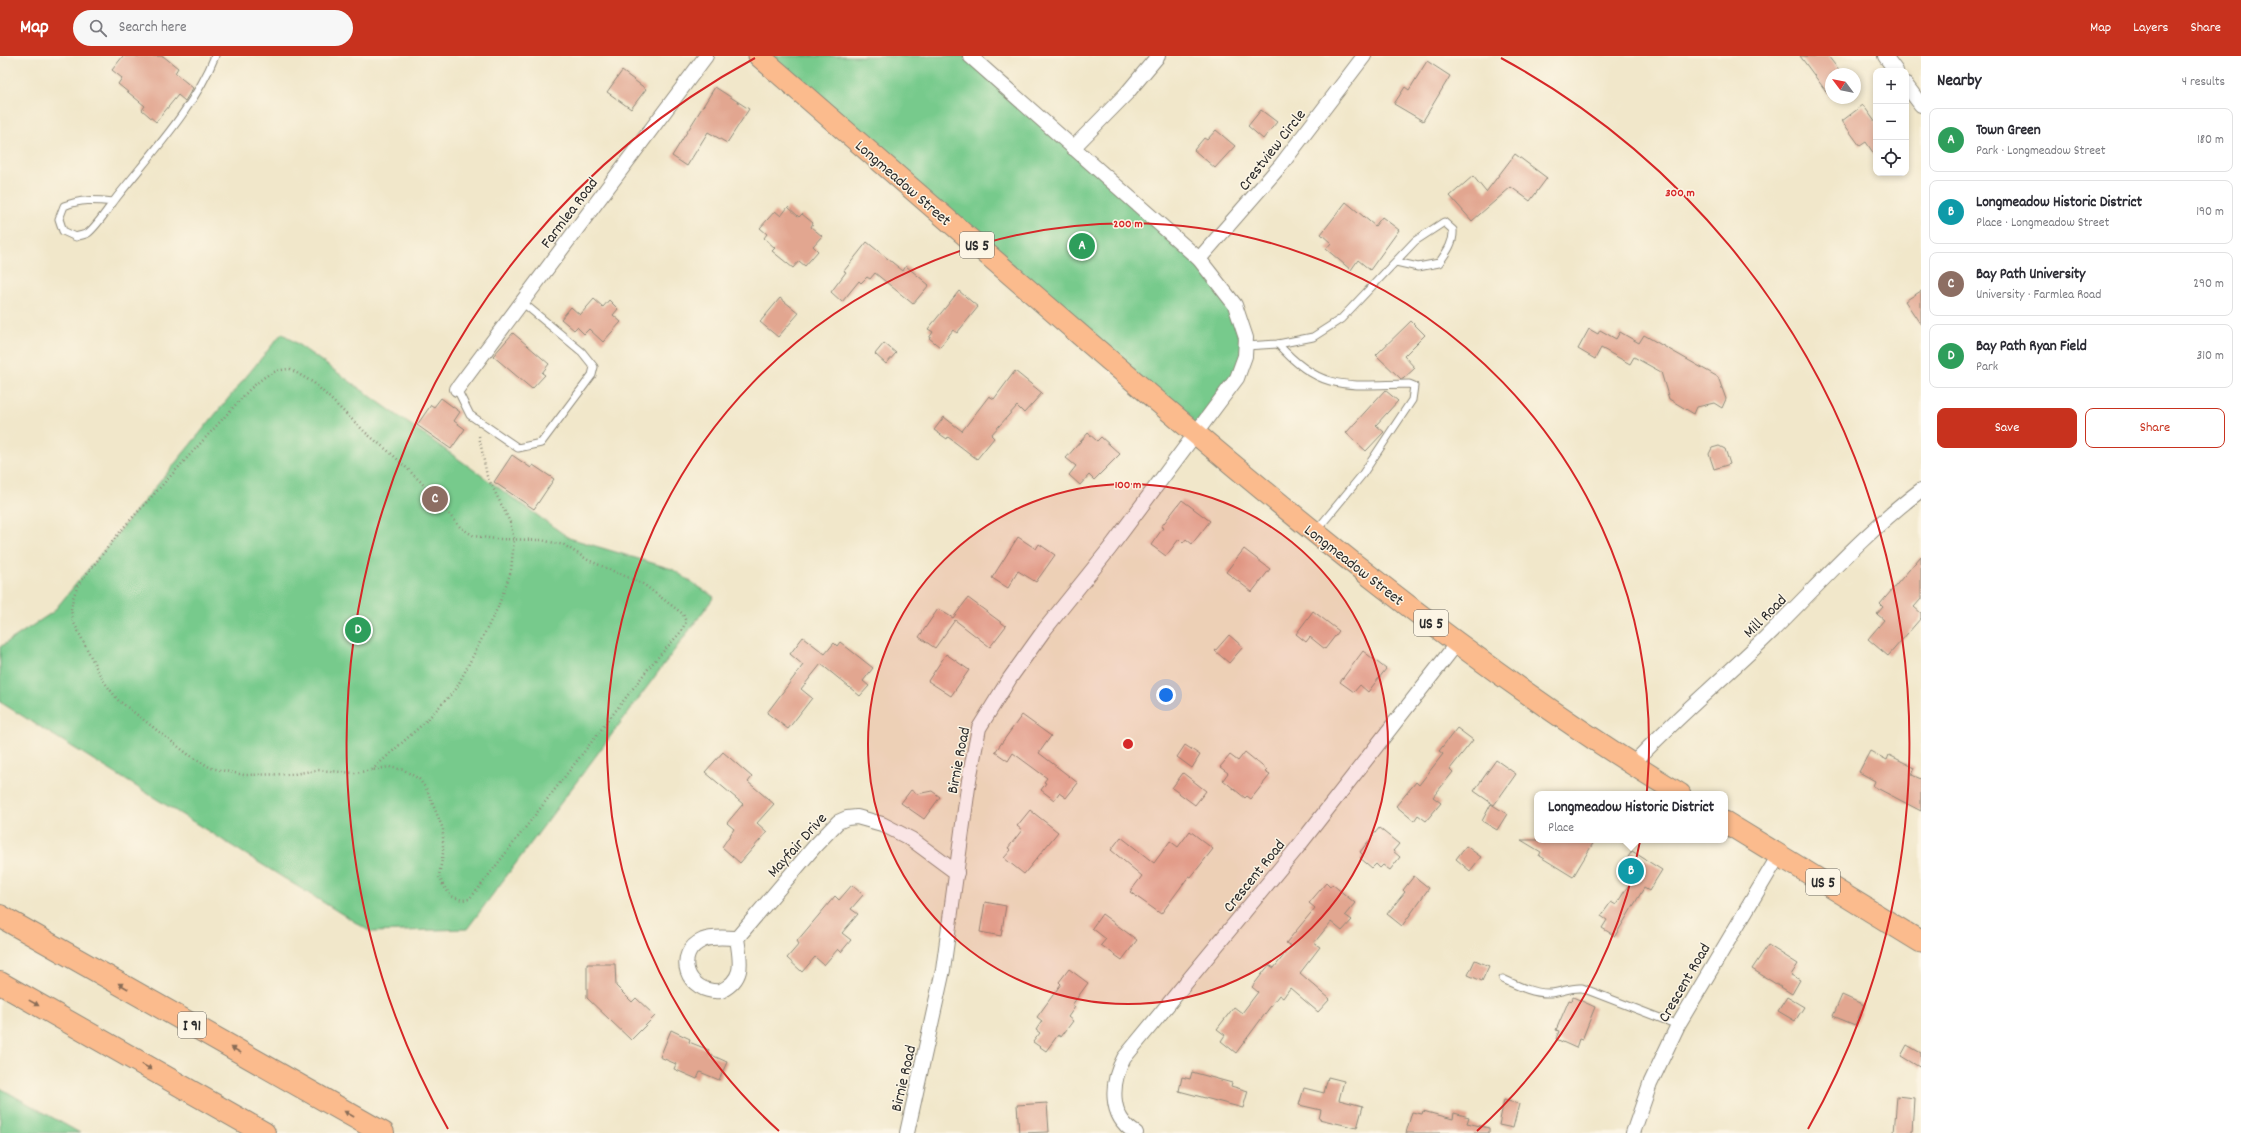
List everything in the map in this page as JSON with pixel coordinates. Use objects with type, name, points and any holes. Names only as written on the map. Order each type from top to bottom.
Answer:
[{"type":"highway","name":"I 91","points":[[0,916],[383,1133]]},
{"type":"highway","points":[[0,984],[264,1133]]},
{"type":"main road","name":"Longmeadow Street","points":[[759,56],[1195,434],[1315,533],[1457,643],[1632,765],[1675,791]]},
{"type":"main road","name":"US 5","points":[[1728,824],[1921,942]]},
{"type":"street","name":"Farmlea Road","points":[[457,389],[706,56]]},
{"type":"street","points":[[970,56],[1199,259],[1235,305],[1246,338],[1245,356],[1237,378],[1195,434]]},
{"type":"street","points":[[1073,148],[1127,93],[1158,56]]},
{"type":"street","name":"Crestview Circle","points":[[1199,259],[1271,177],[1364,56]]},
{"type":"street","points":[[1885,56],[1894,68]]},
{"type":"street","points":[[1909,89],[1921,106]]},
{"type":"street","name":"Birnie Road","points":[[907,1133],[943,970],[972,759],[978,731],[1010,678],[1045,630],[1110,548],[1195,434]]},
{"type":"street","name":"Mill Road","points":[[1632,765],[1657,738],[1711,690],[1881,524],[1921,490]]},
{"type":"street","name":"Crescent Road","points":[[1136,1133],[1127,1126],[1120,1116],[1114,1097],[1116,1076],[1124,1058],[1297,848],[1457,643]]},
{"type":"street","name":"Mayfair Drive","points":[[737,938],[815,846],[838,822],[847,818],[862,818],[882,824],[911,839],[957,873]]},
{"type":"street","name":"Crescent Road","points":[[1633,1133],[1650,1084],[1678,1025],[1779,855]]},
{"type":"street","points":[[737,938],[740,963],[736,980],[721,990],[703,989],[695,984],[687,968],[687,959],[694,947],[708,939],[737,938]]},
{"type":"lane","points":[[113,202],[79,200],[64,206],[59,219],[63,230],[76,237],[88,233],[113,202],[183,112],[209,70],[215,56]]},
{"type":"lane","points":[[1246,346],[1278,344],[1313,337],[1341,319],[1415,241],[1444,222],[1453,230],[1453,236],[1448,252],[1439,263],[1418,267],[1396,262]]},
{"type":"lane","points":[[457,389],[470,415],[518,448],[541,443],[592,375],[594,367],[582,352],[522,302]]},
{"type":"lane","points":[[1278,344],[1291,358],[1329,382],[1349,386],[1409,384],[1414,386],[1412,400],[1362,475],[1315,533]]},
{"type":"lane","points":[[1503,979],[1539,993],[1552,993],[1572,987],[1582,988],[1678,1025]]},
{"type":"path","points":[[290,369],[314,383],[360,428],[398,460],[460,527],[474,536],[514,539],[541,540],[564,545],[595,564],[628,576],[643,584],[683,614],[686,622],[680,633],[651,665],[469,899],[462,900],[451,896],[443,885],[439,876],[443,852],[443,829],[427,790],[418,779],[404,770],[388,767],[355,773],[317,770],[294,774],[244,775],[211,768],[189,756],[118,700],[109,691],[73,622],[71,610],[73,598],[78,585],[124,527],[250,389],[277,370],[290,369]]},
{"type":"path","points":[[372,770],[425,722],[456,689],[498,607],[511,571],[514,539],[510,522],[487,476],[476,420]]},
{"type":"green space","points":[[759,56],[970,56],[1199,259],[1235,305],[1245,356],[1195,434]]},
{"type":"green space","points":[[282,333],[569,538],[672,569],[714,597],[467,929],[371,932],[0,702],[0,647],[53,612]]},
{"type":"green space","points":[[0,1088],[80,1133],[0,1133]]},
{"type":"building","points":[[123,56],[163,56],[178,68],[175,73],[193,88],[185,101],[178,95],[156,122],[142,110],[145,106],[118,84],[122,78],[112,70]]},
{"type":"building","points":[[1800,56],[1828,56],[1837,68],[1825,68],[1825,90]]},
{"type":"building","points":[[1427,61],[1450,76],[1423,121],[1394,104],[1405,87],[1409,90]]},
{"type":"building","points":[[622,71],[646,89],[631,109],[607,92]]},
{"type":"building","points":[[715,87],[749,109],[727,143],[708,132],[687,166],[672,156]]},
{"type":"building","points":[[1863,105],[1873,119],[1873,152],[1866,142],[1860,146],[1842,121]]},
{"type":"building","points":[[1261,110],[1277,122],[1263,139],[1248,126]]},
{"type":"building","points":[[1216,130],[1235,146],[1215,168],[1194,150],[1204,138],[1207,140]]},
{"type":"building","points":[[1515,154],[1547,178],[1530,201],[1511,187],[1472,221],[1450,196],[1473,176],[1486,192]]},
{"type":"building","points":[[1346,202],[1375,226],[1382,217],[1399,230],[1370,270],[1358,260],[1351,270],[1326,249],[1331,243],[1321,234]]},
{"type":"building","points":[[788,207],[799,217],[802,214],[813,223],[811,227],[822,236],[813,246],[818,251],[805,266],[799,261],[793,268],[772,251],[775,248],[764,238],[767,234],[760,228],[775,211],[781,216]]},
{"type":"building","points":[[867,242],[903,271],[906,266],[929,285],[913,304],[875,273],[870,279],[867,277],[861,283],[859,281],[842,302],[831,292],[846,272],[844,271]]},
{"type":"building","points":[[959,291],[978,307],[957,333],[953,330],[940,347],[929,338],[933,332],[928,329]]},
{"type":"building","points":[[1921,291],[1921,325],[1905,301]]},
{"type":"building","points":[[780,298],[799,313],[778,337],[760,322]]},
{"type":"building","points":[[594,299],[603,307],[609,300],[618,309],[613,315],[621,322],[603,342],[589,329],[584,334],[577,327],[574,330],[561,319],[571,307],[580,315]]},
{"type":"building","points":[[1411,321],[1425,335],[1404,356],[1415,368],[1403,379],[1401,379],[1376,355]]},
{"type":"building","points":[[1589,329],[1598,334],[1600,330],[1616,339],[1620,332],[1639,343],[1644,335],[1718,377],[1726,399],[1722,408],[1714,403],[1697,407],[1694,414],[1669,399],[1661,372],[1634,357],[1630,364],[1601,348],[1595,359],[1578,349]]},
{"type":"building","points":[[513,333],[549,364],[542,373],[545,375],[532,389],[493,356]]},
{"type":"building","points":[[884,343],[896,353],[886,364],[875,354]]},
{"type":"building","points":[[1015,371],[1042,393],[1024,413],[1017,406],[991,435],[994,438],[977,459],[948,437],[947,439],[934,430],[944,417],[962,431],[989,396],[994,399]]},
{"type":"building","points":[[1385,390],[1398,401],[1376,425],[1384,432],[1366,451],[1346,433]]},
{"type":"building","points":[[441,398],[460,412],[454,421],[465,429],[451,449],[417,425],[431,405],[434,407]]},
{"type":"building","points":[[1088,433],[1097,441],[1101,437],[1120,454],[1094,480],[1089,475],[1080,485],[1069,475],[1076,466],[1066,458]]},
{"type":"building","points":[[1719,446],[1725,449],[1730,464],[1714,469],[1709,454],[1712,448]]},
{"type":"building","points":[[512,455],[531,468],[533,465],[554,479],[534,509],[494,482]]},
{"type":"building","points":[[1182,500],[1210,521],[1192,544],[1186,539],[1183,543],[1179,539],[1166,556],[1151,545],[1163,528],[1161,527]]},
{"type":"building","points":[[1018,537],[1036,549],[1039,544],[1055,555],[1036,582],[1018,571],[1008,588],[992,578]]},
{"type":"building","points":[[1244,549],[1270,569],[1252,592],[1226,572]]},
{"type":"building","points":[[1921,556],[1921,599],[1914,607],[1921,613],[1921,618],[1888,656],[1868,639],[1884,620],[1877,614],[1883,607],[1880,604]]},
{"type":"building","points":[[968,598],[1006,626],[990,647],[955,620],[935,648],[919,637],[938,609],[953,618]]},
{"type":"building","points":[[1313,611],[1339,631],[1325,649],[1310,637],[1306,642],[1296,634]]},
{"type":"building","points":[[1229,635],[1243,647],[1229,663],[1215,651]]},
{"type":"building","points":[[803,637],[825,654],[834,643],[837,646],[840,642],[873,668],[863,681],[869,686],[860,696],[821,664],[801,689],[812,698],[788,729],[767,713],[803,665],[790,654]]},
{"type":"building","points":[[1363,651],[1386,669],[1368,692],[1360,685],[1354,692],[1340,682]]},
{"type":"building","points":[[946,654],[969,670],[951,696],[928,681]]},
{"type":"building","points":[[1022,715],[1051,736],[1039,753],[1078,783],[1066,798],[1059,793],[1054,800],[1041,790],[1046,783],[1044,782],[1047,778],[1013,753],[1008,761],[995,752]]},
{"type":"building","points":[[1457,728],[1473,740],[1450,769],[1453,772],[1433,797],[1441,803],[1426,821],[1418,815],[1414,821],[1396,806],[1416,782],[1419,785],[1443,754],[1439,751]]},
{"type":"building","points":[[1185,745],[1200,755],[1192,768],[1177,757]]},
{"type":"building","points":[[1870,751],[1887,760],[1889,755],[1915,768],[1912,775],[1921,779],[1921,811],[1873,786],[1875,781],[1859,772]]},
{"type":"building","points":[[723,752],[752,777],[748,782],[774,804],[757,823],[767,832],[740,863],[722,847],[734,829],[727,823],[743,804],[705,772]]},
{"type":"building","points":[[1245,752],[1267,770],[1265,772],[1270,775],[1251,799],[1247,796],[1245,798],[1223,780],[1228,773],[1220,767],[1230,755],[1238,761]]},
{"type":"building","points":[[1496,760],[1516,774],[1494,805],[1474,791]]},
{"type":"building","points":[[1183,773],[1206,791],[1195,805],[1172,788]]},
{"type":"building","points":[[911,790],[917,794],[932,791],[940,797],[924,819],[901,803]]},
{"type":"building","points":[[1491,804],[1507,814],[1497,830],[1482,821]]},
{"type":"building","points":[[1030,810],[1058,832],[1024,874],[1004,858],[1011,850],[1008,848],[1022,830],[1017,826]]},
{"type":"building","points":[[1379,828],[1399,844],[1393,851],[1400,857],[1390,870],[1383,865],[1380,868],[1376,864],[1372,868],[1360,858],[1363,855],[1360,852]]},
{"type":"building","points":[[1190,831],[1213,849],[1191,877],[1189,876],[1161,914],[1130,892],[1142,876],[1111,850],[1121,837],[1154,863],[1170,841],[1178,847]]},
{"type":"building","points":[[1521,840],[1534,840],[1534,843],[1593,843],[1573,877],[1539,856],[1541,852]]},
{"type":"building","points":[[1466,846],[1481,857],[1470,871],[1456,859]]},
{"type":"building","points":[[1632,851],[1662,870],[1649,891],[1644,888],[1615,936],[1602,928],[1607,920],[1601,916],[1611,902],[1616,905],[1631,881],[1618,873]]},
{"type":"building","points":[[1414,876],[1429,888],[1402,926],[1387,914],[1405,892],[1403,890]]},
{"type":"building","points":[[1326,883],[1330,887],[1332,884],[1355,903],[1345,915],[1352,920],[1342,931],[1331,922],[1314,943],[1320,947],[1300,973],[1330,999],[1318,1012],[1290,988],[1283,998],[1279,995],[1236,1053],[1221,1041],[1225,1035],[1217,1029],[1234,1007],[1242,1013],[1258,992],[1252,987],[1269,965],[1274,968],[1291,946],[1286,943],[1315,908],[1309,903]]},
{"type":"building","points":[[852,885],[863,895],[851,909],[858,914],[842,933],[851,940],[841,952],[838,949],[824,965],[815,957],[802,972],[787,958],[799,944],[797,941],[835,896],[839,900]]},
{"type":"building","points":[[985,902],[1006,906],[1001,936],[980,932]]},
{"type":"building","points":[[1102,914],[1137,940],[1122,960],[1101,945],[1106,939],[1092,928]]},
{"type":"building","points":[[1768,945],[1798,964],[1791,975],[1800,980],[1792,994],[1752,969]]},
{"type":"building","points":[[1475,960],[1489,966],[1482,981],[1468,975]]},
{"type":"building","points":[[587,964],[615,964],[616,986],[632,1002],[636,998],[655,1016],[631,1040],[587,998]]},
{"type":"building","points":[[1069,969],[1088,983],[1072,1005],[1075,1007],[1068,1017],[1073,1021],[1061,1037],[1058,1035],[1046,1051],[1033,1042],[1040,1033],[1036,1030],[1042,1021],[1037,1017],[1061,984],[1059,982]]},
{"type":"building","points":[[1842,995],[1864,1005],[1855,1025],[1833,1016]]},
{"type":"building","points":[[1573,997],[1595,1007],[1582,1040],[1579,1039],[1576,1048],[1556,1039],[1559,1031],[1556,1030],[1569,1000],[1572,1001]]},
{"type":"building","points":[[1787,997],[1804,1007],[1795,1021],[1778,1011]]},
{"type":"building","points":[[671,1030],[690,1039],[689,1042],[709,1050],[707,1053],[727,1062],[719,1080],[700,1072],[697,1079],[674,1069],[676,1064],[660,1057]]},
{"type":"building","points":[[1907,1045],[1921,1053],[1921,1068],[1901,1056]]},
{"type":"building","points":[[1192,1072],[1232,1083],[1231,1086],[1248,1091],[1243,1108],[1179,1091],[1182,1077],[1190,1079]]},
{"type":"building","points":[[1328,1077],[1344,1081],[1339,1100],[1363,1106],[1357,1128],[1319,1119],[1321,1110],[1299,1105],[1304,1088],[1324,1093]]},
{"type":"building","points":[[1897,1096],[1914,1098],[1912,1133],[1894,1133]]},
{"type":"building","points":[[1504,1100],[1519,1104],[1513,1128],[1499,1125]]},
{"type":"building","points":[[1047,1103],[1049,1132],[1019,1133],[1017,1105]]},
{"type":"building","points":[[1423,1111],[1453,1119],[1454,1113],[1469,1117],[1467,1123],[1489,1128],[1489,1133],[1406,1133],[1412,1112],[1422,1114]]},
{"type":"place","name":"Town Green","points":[[1082,246]]},
{"type":"place","name":"Bay Path University","points":[[435,499]]},
{"type":"place","name":"Bay Path Ryan Field","points":[[358,630]]},
{"type":"place","name":"Longmeadow Historic District","points":[[1631,871]]}]
